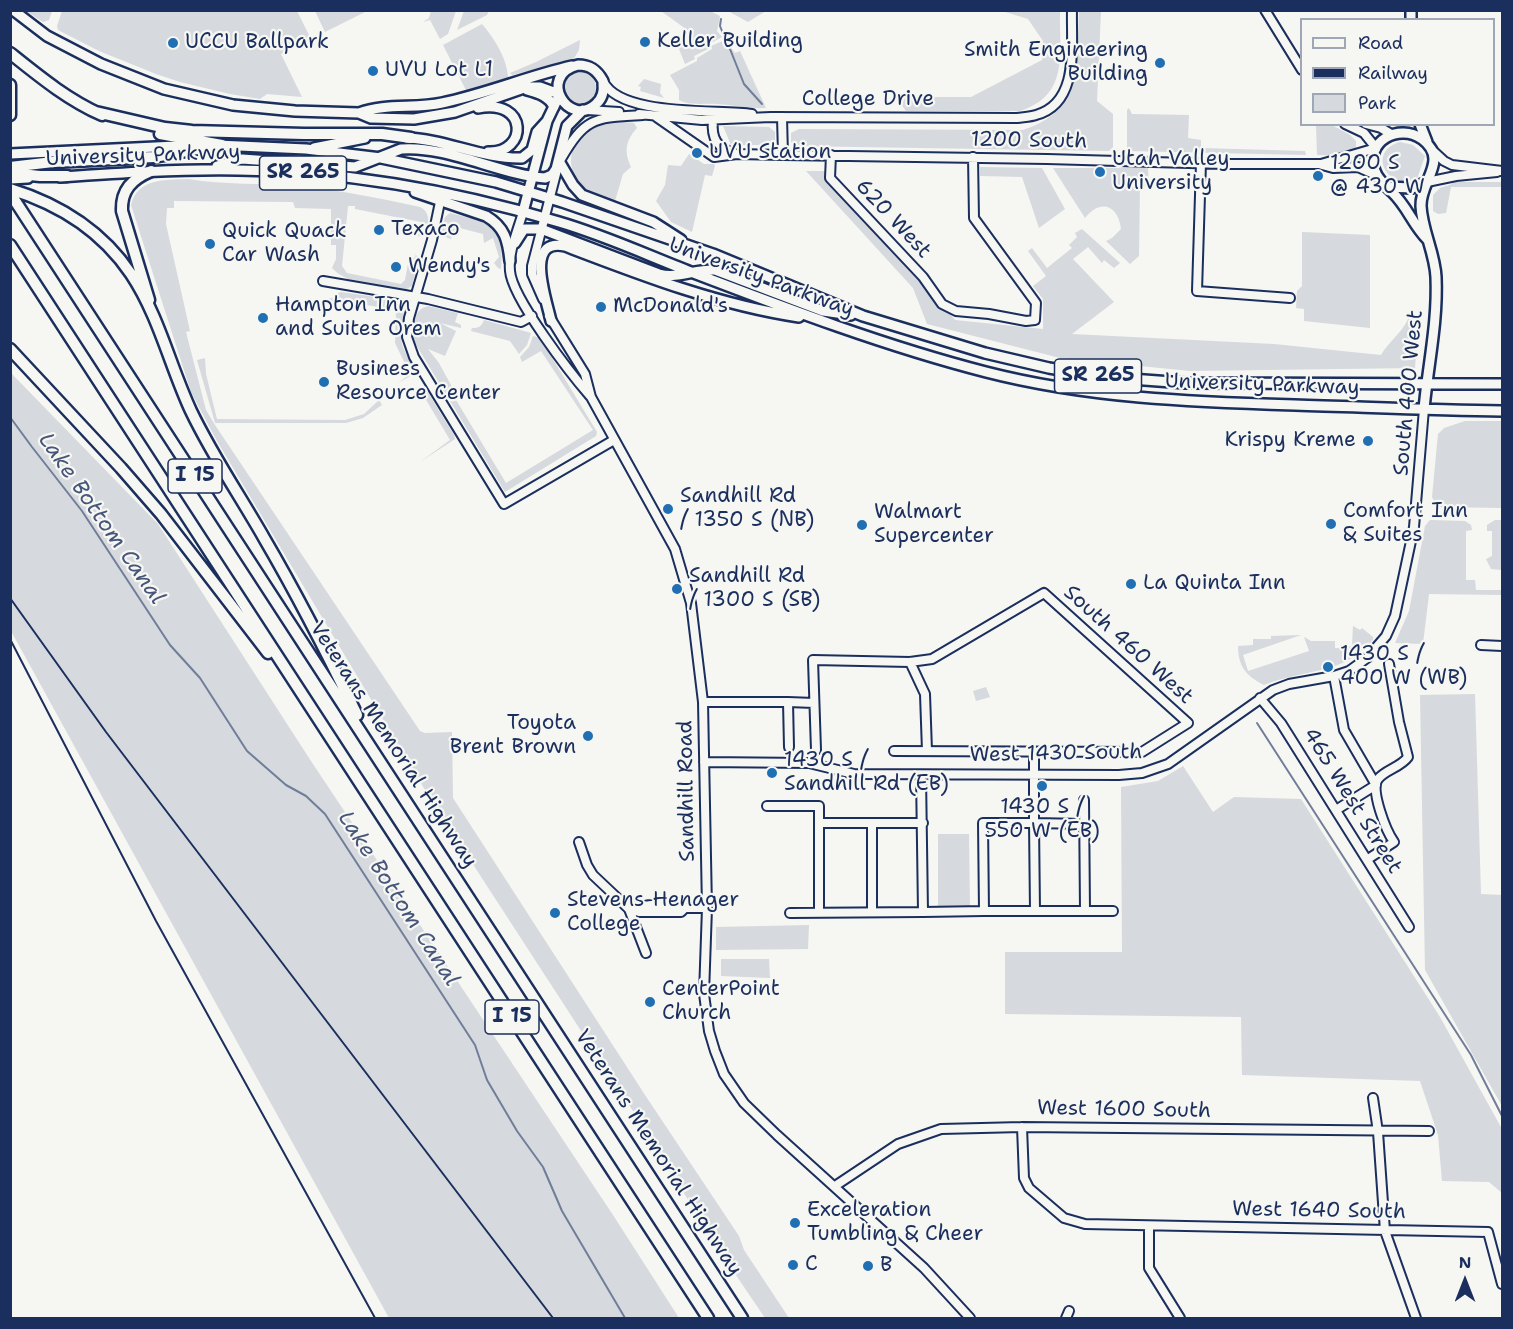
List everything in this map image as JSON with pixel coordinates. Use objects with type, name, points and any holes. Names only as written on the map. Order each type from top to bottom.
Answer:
[{"type":"highway","points":[[10,53],[74,101],[122,124],[151,132],[222,145]]},
{"type":"highway","points":[[10,85],[10,115]]},
{"type":"highway","points":[[96,112],[153,126],[192,131],[382,134],[411,138]]},
{"type":"highway","points":[[15,173],[154,157],[222,145]]},
{"type":"highway","points":[[151,171],[133,180],[121,201],[154,318]]},
{"type":"highway","points":[[15,173],[67,176]]},
{"type":"highway","points":[[10,189],[32,196],[78,220],[103,241],[131,274],[154,318],[191,411],[316,631],[379,759]]},
{"type":"highway","name":"Veterans Memorial Highway","points":[[10,194],[742,1318]]},
{"type":"highway","name":"I 15","points":[[10,245],[708,1318]]},
{"type":"highway","points":[[10,349],[161,514],[316,715]]},
{"type":"main road","points":[[13,10],[47,36],[124,74],[170,91],[233,105],[295,111],[359,113],[368,110],[418,107],[440,104],[546,72],[586,65],[593,68],[603,82],[603,95],[599,102],[585,110],[567,126],[555,173],[549,177],[532,177],[417,149],[401,149],[355,167],[242,159],[206,169]]},
{"type":"main road","points":[[306,149],[362,138],[411,138],[502,158],[525,157],[532,150],[537,132],[547,121],[554,107],[559,95],[558,86],[561,76],[572,66]]},
{"type":"main road","points":[[455,112],[522,88],[540,87],[559,95],[569,107],[585,110]]},
{"type":"main road","points":[[522,88],[543,96],[554,107]]},
{"type":"main road","points":[[359,113],[371,118],[394,120],[498,106],[510,112],[515,120],[517,133],[512,144],[497,152],[473,150]]},
{"type":"main road","name":"Sandhill Road","points":[[523,212],[547,121]]},
{"type":"main road","points":[[1391,134],[1397,126]]},
{"type":"main road","points":[[1421,126],[1429,146],[1434,165],[1427,182],[1408,189],[1387,187],[1376,175],[1373,162],[1376,148],[1384,138],[1391,134],[1410,133],[1429,146]]},
{"type":"main road","name":"University Parkway","points":[[10,154],[153,146],[222,145],[306,149],[381,158],[455,172],[528,192]]},
{"type":"main road","points":[[559,161],[571,182],[582,195],[653,222],[693,248]]},
{"type":"main road","name":"University Parkway","points":[[67,176],[206,169],[321,175],[399,185],[466,197],[582,229],[692,273],[893,345],[987,372],[1087,392],[1181,401],[1503,411]]},
{"type":"main road","name":"South 400 West","points":[[1424,409],[1435,324],[1436,278],[1421,205],[1427,182]]},
{"type":"main road","points":[[399,185],[493,220],[507,238],[510,261]]},
{"type":"main road","name":"South 400 West","points":[[1387,187],[1404,205],[1427,239]]},
{"type":"main road","name":"SR 265","points":[[528,192],[549,198]]},
{"type":"main road","name":"University Parkway","points":[[549,198],[693,248],[783,282],[862,316],[1020,362],[1104,377],[1185,384],[1503,384]]},
{"type":"main road","points":[[515,243],[524,230],[541,230],[659,274],[676,276],[708,270],[720,271],[823,311],[862,316]]},
{"type":"main road","points":[[551,321],[540,262],[544,251],[550,246],[557,245],[565,246],[657,282],[769,312],[818,319]]},
{"type":"street","name":"College Drive","points":[[585,110],[713,120],[771,117],[1017,118],[1038,115],[1054,105],[1064,92],[1070,77],[1072,10]]},
{"type":"street","points":[[1265,10],[1300,67]]},
{"type":"street","name":"College Drive","points":[[603,82],[609,92],[624,101],[686,111],[741,112],[771,117]]},
{"type":"street","name":"Sandhill Road","points":[[591,397],[585,374],[551,321],[532,274],[532,266],[559,161],[580,129],[598,119],[643,115]]},
{"type":"street","name":"1200 South","points":[[655,116],[714,157],[737,154],[831,155],[1321,164],[1376,148]]},
{"type":"street","points":[[782,117],[783,155]]},
{"type":"street","points":[[713,120],[712,134],[716,143],[724,150],[737,154]]},
{"type":"street","points":[[1349,126],[1364,133],[1376,148]]},
{"type":"street","points":[[1374,126],[1391,134]]},
{"type":"street","points":[[1429,146],[1444,161],[1452,165],[1503,171]]},
{"type":"street","name":"620 West","points":[[831,155],[830,178],[923,277],[942,304],[956,311],[1026,321],[1035,320],[1036,303],[974,218],[973,157]]},
{"type":"street","points":[[1201,163],[1197,291],[1290,298]]},
{"type":"street","name":"1200 South","points":[[1321,164],[1333,168],[1358,167],[1376,175]]},
{"type":"street","points":[[1427,182],[1503,171]]},
{"type":"street","points":[[440,202],[408,330],[411,350],[504,504],[614,440]]},
{"type":"street","name":"Sandhill Road","points":[[523,212],[510,261],[512,281],[522,302],[576,380],[591,397],[657,514],[675,549],[691,603],[703,702],[705,762],[707,908],[704,994],[709,1031],[724,1074],[744,1102],[777,1135],[924,1268],[970,1318]]},
{"type":"street","points":[[322,281],[415,297],[521,322],[532,316]]},
{"type":"street","name":"South 400 West","points":[[1374,651],[1386,636],[1395,616],[1402,587],[1415,519],[1424,409]]},
{"type":"street","name":"South 460 West","points":[[910,662],[932,659],[1044,593],[1188,723],[1142,752],[1034,752]]},
{"type":"street","points":[[1481,645],[1503,646]]},
{"type":"street","name":"West 1430 South","points":[[705,762],[809,763],[854,774],[1119,775],[1142,773],[1168,764],[1273,690],[1289,684],[1349,671],[1374,651]]},
{"type":"street","points":[[816,750],[813,660],[910,662],[925,694],[927,751]]},
{"type":"street","points":[[1368,860],[1394,842],[1388,833],[1376,794],[1376,785],[1379,778],[1408,757],[1398,722],[1389,664]]},
{"type":"street","points":[[1334,676],[1344,730],[1376,785]]},
{"type":"street","name":"465 West Street","points":[[1260,698],[1281,723],[1409,927]]},
{"type":"street","points":[[703,702],[814,703]]},
{"type":"street","points":[[788,702],[789,747]]},
{"type":"street","points":[[894,751],[1034,752],[1035,911]]},
{"type":"street","points":[[921,775],[923,912]]},
{"type":"street","points":[[1336,810],[1376,785]]},
{"type":"street","points":[[1084,800],[1085,911]]},
{"type":"street","points":[[767,806],[819,806],[819,913]]},
{"type":"street","points":[[819,823],[922,823]]},
{"type":"street","points":[[872,823],[872,912]]},
{"type":"street","points":[[984,911],[983,823],[1085,824]]},
{"type":"street","points":[[579,842],[593,875],[629,909],[646,952]]},
{"type":"street","points":[[629,909],[639,912],[681,912],[685,908],[707,908]]},
{"type":"street","points":[[790,913],[1113,911]]},
{"type":"street","points":[[1373,1098],[1378,1132],[1385,1231],[1416,1318]]},
{"type":"street","name":"West 1600 South","points":[[835,1186],[898,1144],[941,1129],[1022,1127],[1429,1131]]},
{"type":"street","name":"West 1640 South","points":[[1022,1127],[1024,1178],[1029,1188],[1064,1218],[1085,1224],[1149,1227],[1488,1232],[1503,1284]]},
{"type":"street","points":[[1149,1227],[1149,1268],[1180,1318]]},
{"type":"green space","points":[[52,10],[49,20],[43,22],[26,11]]},
{"type":"green space","points":[[464,10],[489,11],[487,15],[457,30]]},
{"type":"green space","points":[[708,10],[720,16],[717,31],[722,37],[707,45],[708,49],[685,64],[679,49],[690,32],[661,11]]},
{"type":"green space","points":[[728,10],[771,11],[766,11],[748,22]]},
{"type":"green space","points":[[62,11],[297,11],[311,39],[281,54],[302,97],[267,94],[260,99],[180,82],[156,74],[99,51],[58,30],[57,26]]},
{"type":"green space","points":[[315,11],[367,11],[325,32]]},
{"type":"green space","points":[[431,11],[456,11],[448,34],[440,39],[430,20],[423,22],[429,18]]},
{"type":"green space","points":[[1002,11],[1060,11],[1058,71],[1047,95],[1036,104],[1020,111],[906,111],[901,104],[906,97],[971,97],[1042,60],[1043,41],[1028,19]]},
{"type":"green space","points":[[1079,11],[1101,11],[1097,101],[1113,114],[1113,147],[1109,151],[795,146],[791,142],[791,133],[799,129],[1023,130],[1043,121],[1057,111],[1067,98],[1073,83],[1078,50]]},
{"type":"green space","points":[[482,24],[499,49],[508,77],[467,92],[443,45]]},
{"type":"green space","points":[[580,40],[579,50],[573,60],[512,75],[510,73],[536,62]]},
{"type":"green space","points":[[725,40],[735,53],[740,51],[766,108],[693,104],[679,100],[679,90],[670,75],[697,61],[697,58],[712,49],[711,46]]},
{"type":"green space","points":[[580,72],[591,77],[596,88],[591,99],[580,104],[569,99],[564,88],[569,77]]},
{"type":"green space","points":[[644,79],[661,84],[660,93],[664,98],[640,91],[641,87],[638,86]]},
{"type":"green space","points":[[1129,108],[1132,114],[1189,115],[1188,138],[1201,140],[1201,148],[1305,151],[1306,155],[1127,151],[1127,110]]},
{"type":"green space","points":[[614,121],[634,123],[637,128],[630,137],[627,147],[631,167],[623,174],[615,201],[584,188],[574,176],[571,161],[574,146],[583,134],[598,125]]},
{"type":"green space","points":[[723,126],[769,127],[775,132],[775,143],[731,145]]},
{"type":"green space","points":[[1316,126],[1334,126],[1356,141],[1356,151],[1347,156],[1317,155]]},
{"type":"green space","points":[[1400,142],[1413,145],[1425,156],[1417,179],[1397,180],[1384,168],[1384,153]]},
{"type":"green space","points":[[689,154],[704,164],[715,166],[712,176],[705,175],[692,232],[671,222],[656,201],[665,185],[668,165],[681,166]]},
{"type":"green space","points":[[980,167],[1042,168],[1065,209],[1039,228],[1022,177],[980,176]]},
{"type":"green space","points":[[1053,168],[1148,168],[1149,186],[1140,186],[1139,256],[1130,264],[1106,241],[1121,229],[1116,214],[1108,207],[1102,207],[1097,208],[1085,218]]},
{"type":"green space","points":[[806,171],[835,171],[835,177],[955,320],[1043,329],[1043,299],[1033,286],[1046,276],[1028,251],[1032,248],[1047,268],[1072,248],[1069,245],[1077,237],[1075,233],[1082,229],[1120,263],[1114,268],[1104,260],[1102,263],[1088,247],[1073,259],[1114,302],[1072,334],[1274,344],[1381,355],[1408,319],[1419,315],[1415,368],[1190,371],[1060,358],[927,324],[913,288]]},
{"type":"green space","points":[[188,179],[329,190],[420,207],[428,216],[425,236],[422,237],[418,236],[421,222],[348,206],[342,266],[347,273],[401,284],[405,280],[409,258],[416,256],[414,253],[419,258],[412,286],[405,290],[356,282],[332,268],[336,259],[336,245],[331,245],[331,209],[295,208],[293,202],[174,201],[174,208],[167,208],[166,224],[190,331],[186,332],[206,410],[420,731],[425,733],[452,732],[453,798],[739,1236],[744,1250],[789,1318],[765,1318],[723,1256],[633,1111],[428,795],[217,441],[191,392],[131,205],[134,196],[146,185],[154,182]]},
{"type":"green space","points":[[1452,182],[1502,182],[1502,187],[1451,187],[1446,213],[1438,214],[1433,211],[1433,195],[1440,188]]},
{"type":"green space","points":[[450,213],[482,221],[492,226],[501,247],[501,269],[494,263],[499,257],[493,238],[484,243],[483,234],[456,227],[451,239],[440,235],[445,217]]},
{"type":"green space","points":[[1302,232],[1370,235],[1370,328],[1304,321],[1304,309],[1296,308],[1297,291],[1302,286]]},
{"type":"green space","points":[[338,293],[397,300],[402,304],[404,312],[402,342],[416,370],[414,374],[398,383],[410,374],[395,343],[396,310],[337,300],[336,305],[328,304],[329,298],[337,299]]},
{"type":"green space","points":[[428,306],[458,313],[455,322],[461,325],[461,328],[440,323],[456,331],[445,356],[428,349],[439,363],[458,398],[456,400],[506,483],[593,430],[541,351],[522,362],[520,357],[529,347],[533,336],[540,338],[597,432],[596,436],[505,492],[415,343],[414,320],[419,311]]},
{"type":"green space","points":[[484,320],[531,333],[527,345],[519,354],[510,341],[471,331],[472,328],[481,326]]},
{"type":"green space","points":[[205,358],[206,374],[217,419],[345,420],[364,414],[379,400],[382,405],[363,418],[346,423],[215,423],[197,360]]},
{"type":"green space","points":[[10,372],[158,524],[309,758],[679,1318],[389,1318],[11,631]]},
{"type":"green space","points":[[420,386],[424,386],[455,439],[420,462],[450,440],[419,388],[405,395]]},
{"type":"green space","points":[[1465,421],[1502,421],[1502,508],[1437,507],[1432,497],[1438,434],[1444,428]]},
{"type":"green space","points":[[1430,520],[1465,521],[1471,525],[1472,530],[1466,531],[1466,580],[1475,580],[1476,590],[1502,590],[1502,595],[1429,594],[1423,644],[1395,643],[1409,611],[1425,526]]},
{"type":"green space","points":[[1495,520],[1502,520],[1502,570],[1491,569],[1486,559],[1492,556],[1492,531],[1487,531],[1487,525]]},
{"type":"green space","points":[[1353,626],[1360,630],[1362,628],[1373,637],[1373,640],[1350,660],[1322,670],[1264,685],[1252,678],[1241,665],[1238,646],[1253,645],[1253,639],[1301,635],[1243,655],[1248,671],[1309,651],[1304,637],[1311,641],[1335,641],[1335,648],[1343,648],[1343,651],[1352,645]]},
{"type":"green space","points":[[986,687],[990,697],[976,701],[973,691]]},
{"type":"green space","points":[[1475,694],[1481,894],[1502,895],[1502,1106],[1425,970],[1420,695]]},
{"type":"green space","points":[[1183,766],[1213,812],[1234,797],[1301,799],[1440,1017],[1502,1129],[1502,1193],[1489,1182],[1442,1181],[1438,1135],[1420,1081],[1242,1075],[1241,1017],[1005,1014],[1005,952],[1122,952],[1121,787],[1158,781]]},
{"type":"green space","points":[[938,834],[969,834],[970,907],[938,907]]},
{"type":"green space","points":[[809,925],[808,949],[716,950],[716,927]]},
{"type":"green space","points":[[721,959],[769,959],[770,978],[721,976]]},
{"type":"waterway","points":[[721,19],[720,26],[724,36]]},
{"type":"waterway","points":[[726,39],[744,84],[762,104]]},
{"type":"waterway","name":"Lake Bottom Canal","points":[[10,417],[82,511],[170,645],[200,678],[247,751],[286,785],[306,796],[325,814],[475,1045],[487,1080],[517,1131],[543,1167],[562,1211],[625,1318]]},
{"type":"waterway","points":[[1257,723],[1471,1055],[1502,1116]]},
{"type":"railway","points":[[10,598],[106,732],[553,1318]]},
{"type":"railway","points":[[10,639],[156,921],[375,1318]]},
{"type":"place","name":"Keller Building","points":[[645,42]]},
{"type":"place","name":"UCCU Ballpark","points":[[173,43]]},
{"type":"place","name":"Smith Engineering Building","points":[[1160,63]]},
{"type":"place","name":"UVU Lot L1","points":[[373,71]]},
{"type":"place","name":"UVU Station","points":[[697,153]]},
{"type":"place","name":"Utah Valley University","points":[[1100,172]]},
{"type":"place","name":"1200 S @ 430 W","points":[[1318,176]]},
{"type":"place","name":"Texaco","points":[[379,230]]},
{"type":"place","name":"Quick Quack Car Wash","points":[[210,244]]},
{"type":"place","name":"Wendy's","points":[[396,267]]},
{"type":"place","name":"McDonald's","points":[[601,307]]},
{"type":"place","name":"Hampton Inn and Suites Orem","points":[[263,318]]},
{"type":"place","name":"Business Resource Center","points":[[324,382]]},
{"type":"place","name":"Krispy Kreme","points":[[1368,441]]},
{"type":"place","name":"Sandhill Rd / 1350 S (NB)","points":[[668,509]]},
{"type":"place","name":"Comfort Inn & Suites","points":[[1331,524]]},
{"type":"place","name":"Walmart Supercenter","points":[[862,525]]},
{"type":"place","name":"La Quinta Inn","points":[[1131,584]]},
{"type":"place","name":"Sandhill Rd / 1300 S (SB)","points":[[677,589]]},
{"type":"place","name":"1430 S / 400 W (WB)","points":[[1328,667]]},
{"type":"place","name":"Toyota Brent Brown","points":[[588,736]]},
{"type":"place","name":"1430 S / Sandhill Rd (EB)","points":[[772,773]]},
{"type":"place","name":"1430 S / 550 W (EB)","points":[[1042,786]]},
{"type":"place","name":"Stevens-Henager College","points":[[555,913]]},
{"type":"place","name":"CenterPoint Church","points":[[650,1002]]},
{"type":"place","name":"Exceleration Tumbling & Cheer","points":[[795,1223]]},
{"type":"place","name":"C","points":[[793,1265]]},
{"type":"place","name":"B","points":[[868,1266]]}]
